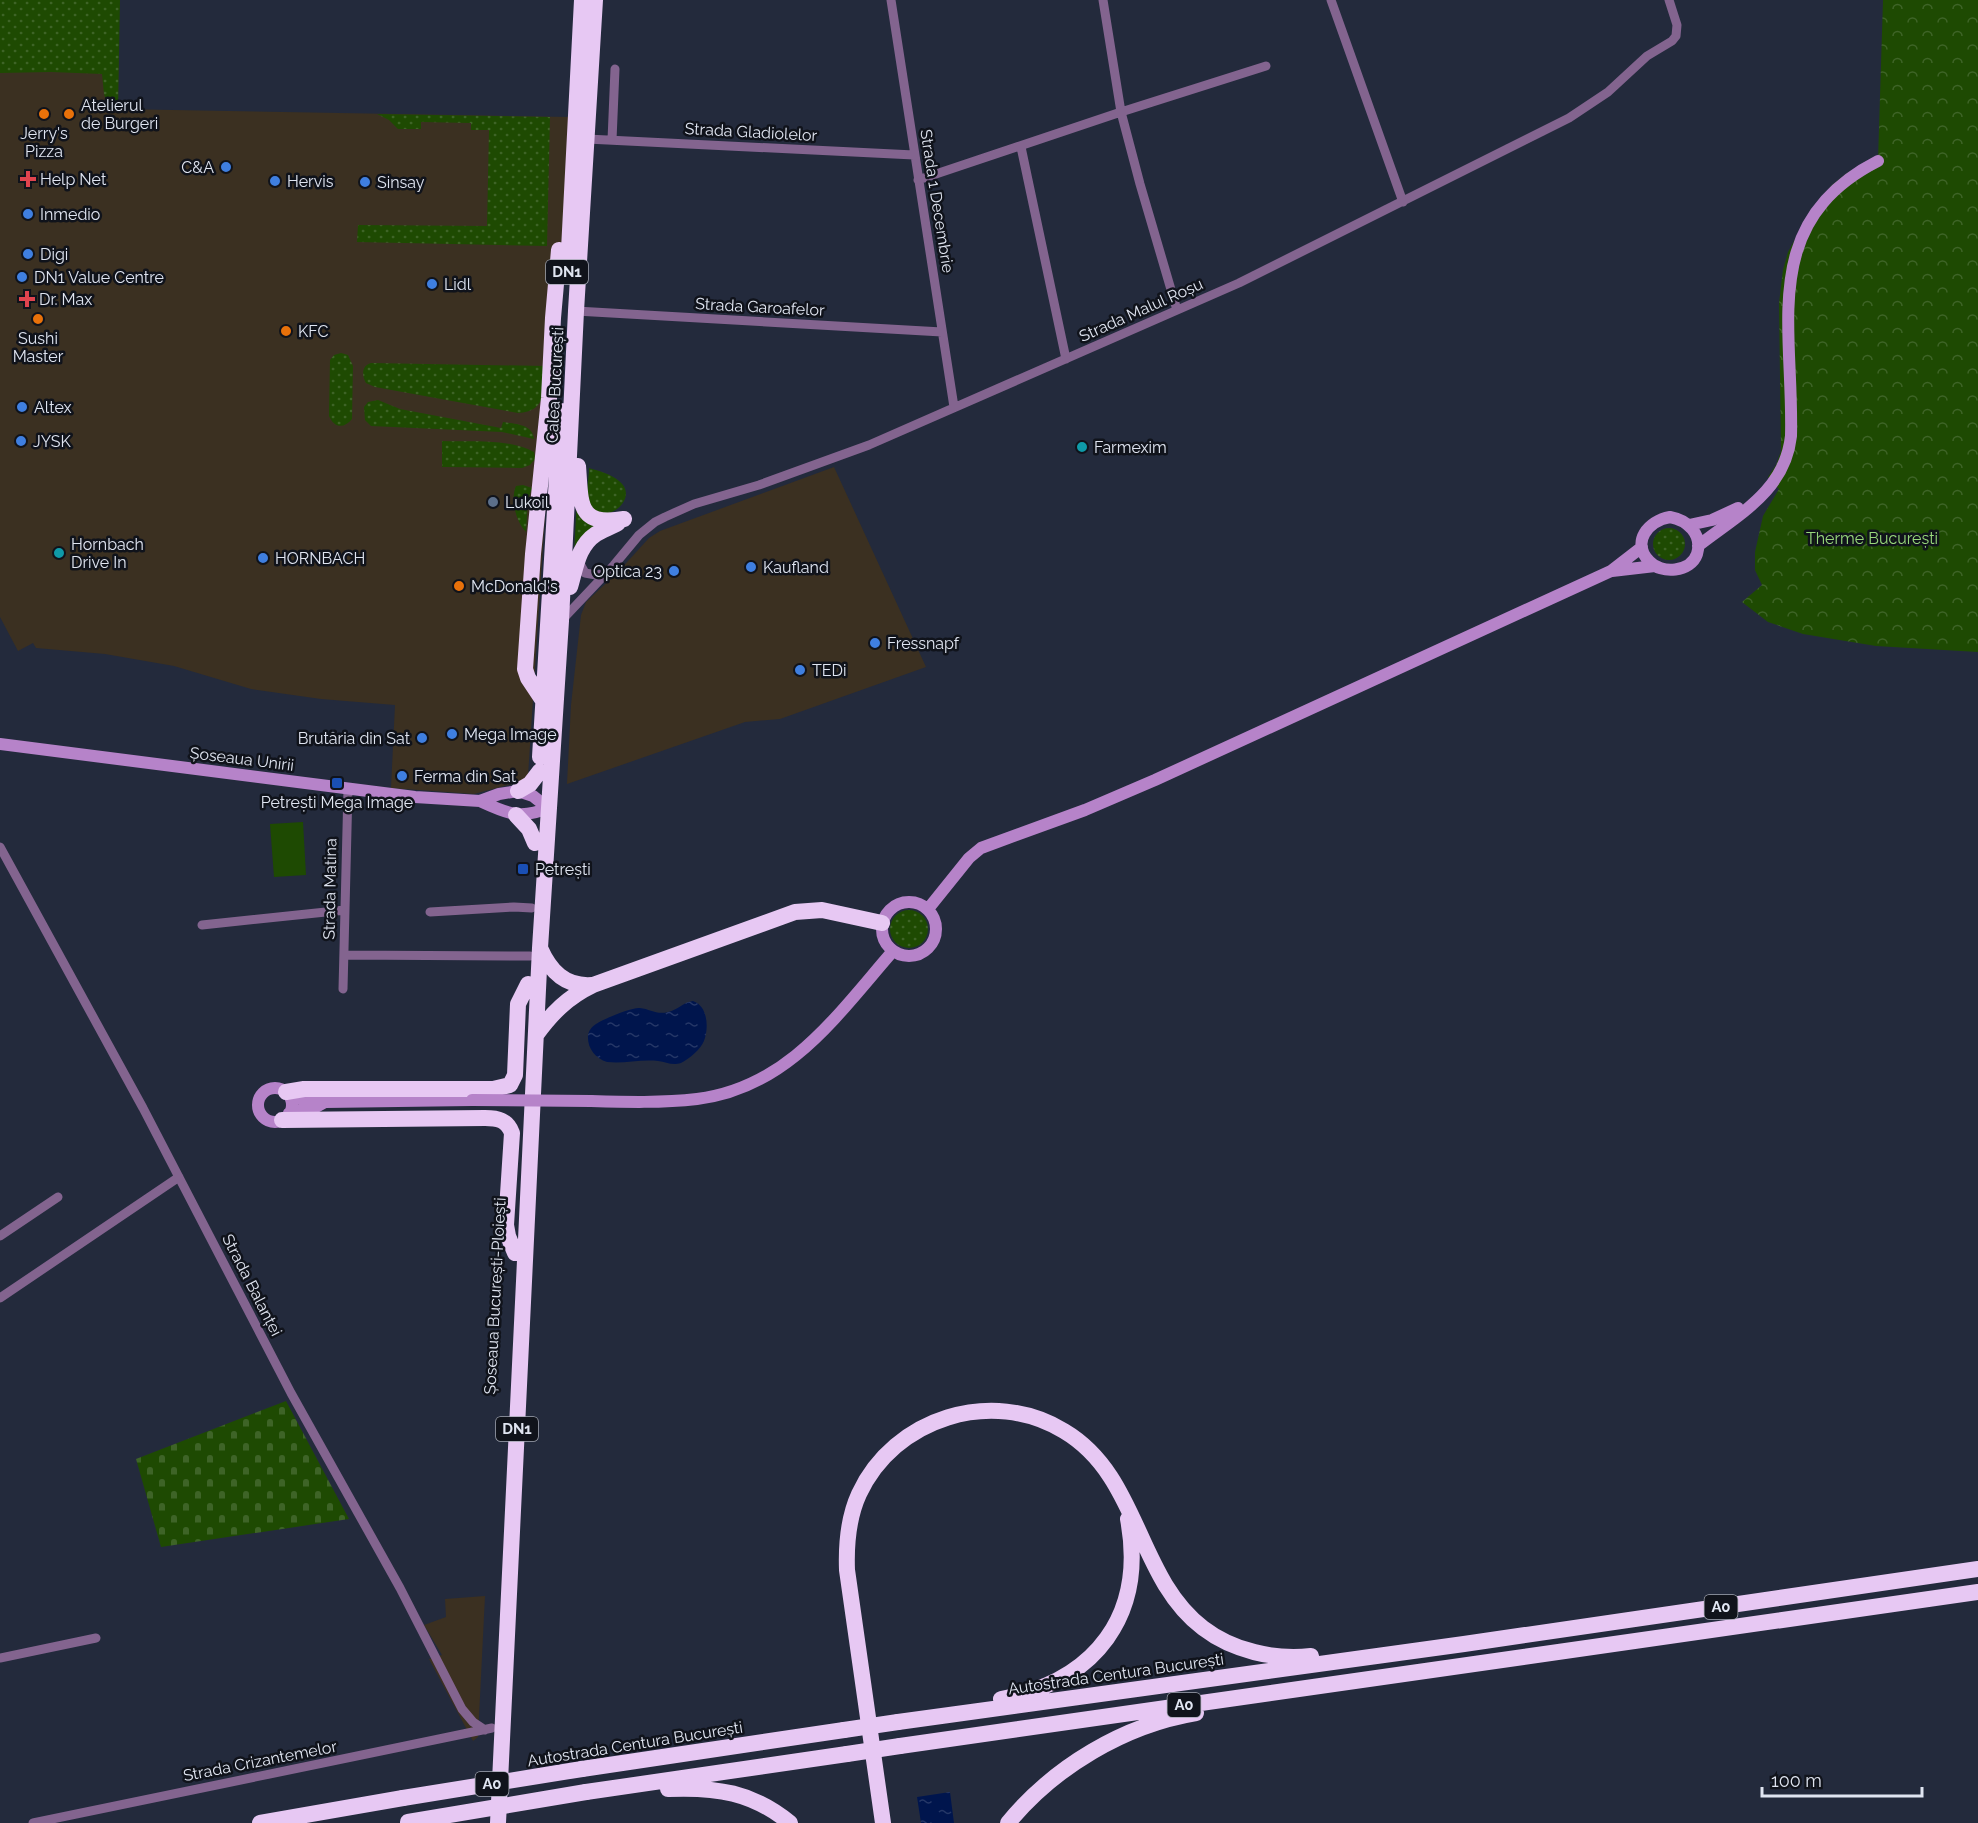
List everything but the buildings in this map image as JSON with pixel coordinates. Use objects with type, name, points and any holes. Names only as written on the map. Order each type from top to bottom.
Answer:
[{"type":"highway","name":"Calea București","points":[[545,771],[561,621],[572,408],[582,0]]},
{"type":"highway","name":"Calea București","points":[[580,138],[595,0]]},
{"type":"highway","name":"DN1","points":[[545,771],[544,702],[528,678],[525,669],[533,555],[547,420],[565,175],[568,157],[580,138]]},
{"type":"highway","points":[[561,621],[583,548],[591,538],[624,519],[600,521],[590,516],[584,509],[572,408]]},
{"type":"highway","points":[[518,791],[545,771]]},
{"type":"highway","name":"Șoseaua București-Ploiești","points":[[488,1823],[488,1729],[528,984],[535,952],[532,908],[535,843],[545,771]]},
{"type":"highway","name":"Șoseaua București-Ploiești","points":[[498,1823],[536,1035],[535,952],[541,807]]},
{"type":"highway","points":[[516,815],[529,828],[535,843]]},
{"type":"highway","points":[[536,1035],[564,1002],[593,985],[804,910],[832,911],[882,923]]},
{"type":"highway","points":[[535,952],[563,979],[575,984],[593,985]]},
{"type":"highway","points":[[289,1096],[304,1089],[493,1089],[510,1085],[515,1075],[518,1004],[528,984]]},
{"type":"highway","points":[[286,1116],[501,1119],[510,1126],[512,1133],[506,1225],[515,1253]]},
{"type":"highway","points":[[883,1823],[847,1570],[848,1528],[853,1509],[868,1477],[879,1462],[895,1446],[916,1431],[946,1417],[988,1410],[1011,1412],[1051,1424],[1082,1444],[1109,1473],[1158,1571],[1178,1604],[1204,1629],[1231,1644],[1254,1652],[1279,1656],[1305,1656],[1411,1644],[1464,1644]]},
{"type":"highway","points":[[921,1719],[1056,1682],[1074,1671],[1091,1656],[1111,1632],[1120,1616],[1131,1581],[1133,1557],[1126,1506]]},
{"type":"highway","name":"Autostrada Centura București","points":[[260,1823],[582,1769],[898,1722],[1464,1644],[1978,1569]]},
{"type":"highway","name":"A0","points":[[405,1822],[616,1787],[1978,1592]]},
{"type":"highway","points":[[1008,1823],[1053,1778],[1077,1761],[1122,1737],[1154,1724],[1187,1715],[1414,1680],[1468,1664]]},
{"type":"highway","points":[[616,1787],[694,1788],[737,1794],[756,1800],[776,1811],[790,1823]]},
{"type":"street","name":"Strada 1 Decembrie","points":[[891,0],[954,407]]},
{"type":"street","points":[[1103,0],[1121,112],[1177,310]]},
{"type":"street","points":[[1330,0],[1403,202]]},
{"type":"street","name":"Strada Malul Roșu","points":[[561,621],[639,536],[655,522],[665,517],[694,504],[759,485],[869,445],[1239,283],[1584,110],[1608,92],[1647,56],[1672,41],[1676,36],[1677,25],[1670,0]]},
{"type":"street","points":[[918,180],[1266,66]]},
{"type":"street","points":[[612,140],[615,69]]},
{"type":"street","name":"Strada Gladiolelor","points":[[580,138],[914,154]]},
{"type":"street","points":[[1021,147],[1066,359]]},
{"type":"street","points":[[1698,546],[1766,493],[1782,468],[1790,444],[1788,298],[1797,248],[1813,218],[1831,195],[1853,175],[1878,161]]},
{"type":"street","name":"Strada Garoafelor","points":[[576,311],[942,332]]},
{"type":"street","points":[[1689,525],[1712,520],[1766,493]]},
{"type":"street","points":[[1670,517],[1689,525],[1696,535],[1698,546],[1695,557],[1682,567],[1666,570],[1655,566],[1644,555],[1642,547],[1646,530],[1652,523],[1670,517]]},
{"type":"street","points":[[928,909],[963,864],[981,848],[1085,810],[1146,784],[1611,571],[1642,547]]},
{"type":"street","points":[[578,559],[585,573],[604,574]]},
{"type":"street","points":[[1611,571],[1655,566]]},
{"type":"street","name":"Șoseaua Unirii","points":[[0,744],[348,789],[416,797],[480,801],[516,815]]},
{"type":"street","name":"Strada Matina","points":[[342,989],[348,789]]},
{"type":"street","points":[[516,815],[528,815],[541,807],[529,794],[518,791]]},
{"type":"street","name":"Șoseaua Unirii","points":[[480,801],[499,794],[518,791]]},
{"type":"street","name":"Strada Balanței","points":[[1,850],[179,1177],[291,1393],[400,1588],[462,1709],[473,1722],[488,1729]]},
{"type":"street","points":[[914,902],[928,909],[937,926],[935,939],[931,946],[917,956],[901,955],[893,951],[883,939],[882,923],[888,911],[899,903],[914,902]]},
{"type":"street","points":[[430,912],[532,908]]},
{"type":"street","points":[[202,925],[345,910]]},
{"type":"street","points":[[325,1102],[272,1121],[266,1119],[259,1111],[258,1100],[270,1088],[280,1089],[289,1096],[315,1098],[325,1102],[677,1101],[699,1099],[747,1086],[769,1075],[808,1046],[893,951]]},
{"type":"street","points":[[344,955],[535,952]]},
{"type":"street","points":[[286,1116],[289,1096]]},
{"type":"street","points":[[0,1298],[179,1177]]},
{"type":"street","points":[[0,1236],[58,1197]]},
{"type":"street","points":[[0,1658],[96,1638]]},
{"type":"street","name":"Strada Crizantemelor","points":[[33,1823],[488,1729]]},
{"type":"shaded area","points":[[119,27],[118,109],[571,117],[528,776],[520,782],[474,794],[391,788],[395,705],[321,699],[251,689],[174,666],[105,654],[36,648],[33,643],[18,651],[0,617],[0,40]]},
{"type":"shaded area","points":[[834,467],[926,667],[780,719],[745,722],[567,784],[571,705],[581,615],[586,602],[649,538],[660,531]]},
{"type":"shaded area","points":[[485,1596],[478,1737],[473,1741],[429,1659],[442,1655],[424,1625],[446,1617],[445,1599]]},
{"type":"green space","points":[[0,0],[120,0],[118,109],[109,109],[104,94],[102,74],[0,73]]},
{"type":"green space","name":"Therme București","points":[[1883,0],[1978,0],[1978,652],[1876,646],[1803,634],[1768,622],[1742,602],[1762,585],[1755,570],[1755,552],[1763,516],[1779,489],[1768,477],[1781,451],[1779,303],[1783,270],[1788,252],[1810,212],[1832,185],[1867,162],[1878,161]]},
{"type":"green space","points":[[377,114],[550,117],[547,246],[357,242],[358,225],[487,226],[489,130],[471,130],[471,123],[421,122],[421,129],[398,129],[389,120]]},
{"type":"green space","points":[[341,353],[348,355],[353,366],[352,419],[343,426],[339,426],[329,416],[330,360],[334,355]]},
{"type":"green space","points":[[371,363],[545,366],[542,398],[535,408],[518,413],[375,387],[366,383],[363,374],[365,366]]},
{"type":"green space","points":[[378,400],[400,409],[501,428],[503,422],[518,424],[530,430],[534,439],[502,432],[371,426],[365,420],[364,407],[368,402]]},
{"type":"green space","points":[[442,441],[513,445],[534,452],[535,459],[530,465],[522,468],[442,467]]},
{"type":"green space","points":[[589,468],[612,476],[625,488],[626,495],[623,502],[612,512],[596,511],[590,505],[587,492]]},
{"type":"green space","points":[[523,485],[532,488],[528,499],[526,532],[519,522],[514,504],[516,486]]},
{"type":"green space","points":[[577,497],[602,526],[574,555]]},
{"type":"green space","points":[[1669,528],[1680,533],[1685,544],[1680,555],[1669,560],[1658,555],[1653,544],[1658,533]]},
{"type":"green space","points":[[303,822],[306,875],[274,877],[270,824]]},
{"type":"green space","points":[[909,910],[922,916],[928,929],[922,942],[909,948],[896,942],[890,929],[896,916]]},
{"type":"green space","points":[[286,1401],[349,1519],[161,1547],[136,1459]]},
{"type":"water","points":[[693,1001],[704,1012],[707,1024],[706,1036],[698,1050],[681,1063],[607,1062],[595,1055],[590,1048],[588,1035],[590,1031],[594,1025],[605,1019],[636,1008],[660,1013],[668,1012]]},
{"type":"water","points":[[950,1792],[954,1823],[921,1823],[917,1797]]},
{"type":"place","name":"Jerry's Pizza","points":[[44,114]]},
{"type":"place","name":"Atelierul de Burgeri","points":[[69,114]]},
{"type":"place","name":"C&A","points":[[226,167]]},
{"type":"place","name":"Help Net","points":[[28,179]]},
{"type":"place","name":"Hervis","points":[[275,181]]},
{"type":"place","name":"Sinsay","points":[[365,182]]},
{"type":"place","name":"Inmedio","points":[[28,214]]},
{"type":"place","name":"Digi","points":[[28,254]]},
{"type":"place","name":"DN1 Value Centre","points":[[22,277]]},
{"type":"place","name":"Lidl","points":[[432,284]]},
{"type":"place","name":"Dr. Max","points":[[27,299]]},
{"type":"place","name":"Sushi Master","points":[[38,319]]},
{"type":"place","name":"KFC","points":[[286,331]]},
{"type":"place","name":"Altex","points":[[22,407]]},
{"type":"place","name":"JYSK","points":[[21,441]]},
{"type":"place","name":"Farmexim","points":[[1082,447]]},
{"type":"place","name":"Lukoil","points":[[493,502]]},
{"type":"place","name":"Hornbach Drive In","points":[[59,553]]},
{"type":"place","name":"HORNBACH","points":[[263,558]]},
{"type":"place","name":"Kaufland","points":[[751,567]]},
{"type":"place","name":"Optica 23","points":[[674,571]]},
{"type":"place","name":"McDonald's","points":[[459,586]]},
{"type":"place","name":"Fressnapf","points":[[875,643]]},
{"type":"place","name":"TEDi","points":[[800,670]]},
{"type":"place","name":"Mega Image","points":[[452,734]]},
{"type":"place","name":"Brutăria din Sat","points":[[422,738]]},
{"type":"place","name":"Ferma din Sat","points":[[402,776]]},
{"type":"place","name":"Petrești Mega Image","points":[[337,783]]},
{"type":"place","name":"Petrești","points":[[523,869]]}]
